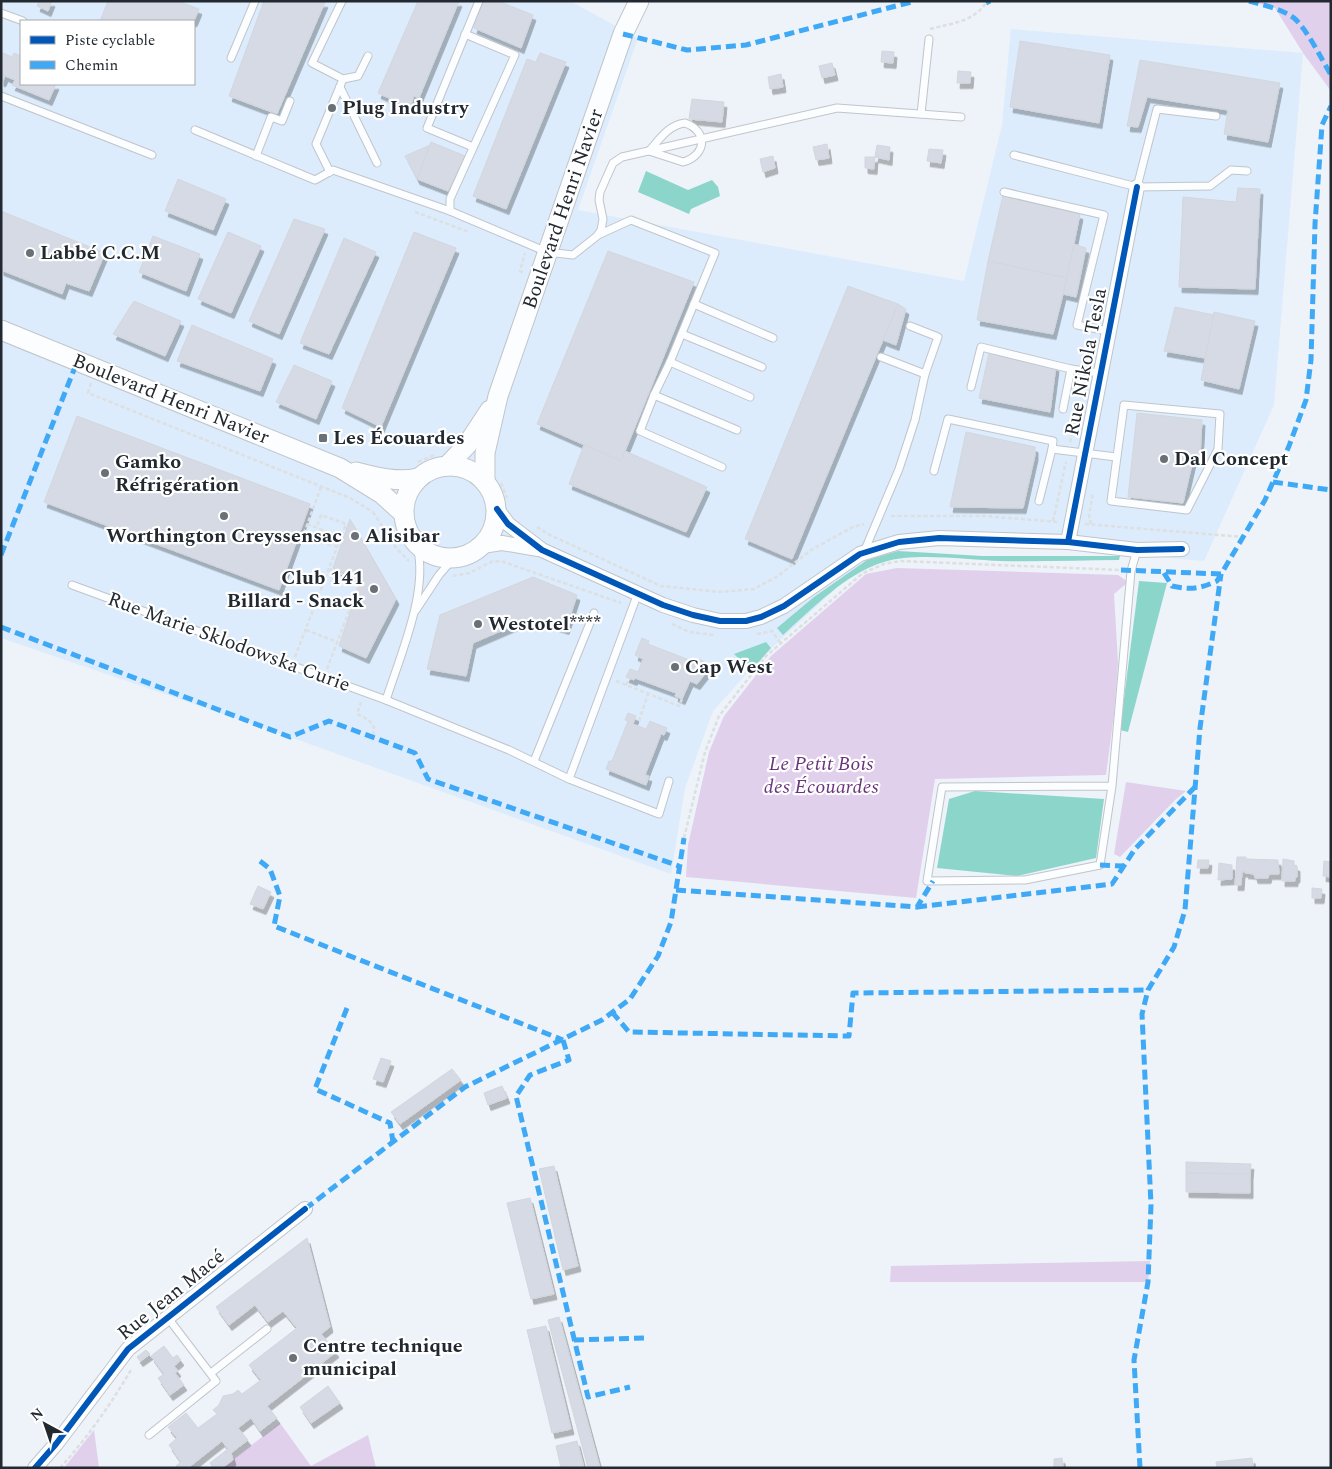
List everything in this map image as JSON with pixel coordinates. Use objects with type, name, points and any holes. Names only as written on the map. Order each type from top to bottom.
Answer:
[{"type":"main road","name":"Boulevard Henri Navier","points":[[628,22],[632,1]]},
{"type":"main road","name":"Boulevard Henri Navier","points":[[492,479],[485,453],[498,396],[628,22],[638,1]]},
{"type":"main road","name":"Boulevard Henri Navier","points":[[1,330],[340,468],[388,479],[407,480],[415,472]]},
{"type":"main road","name":"Boulevard Henri Navier","points":[[444,460],[467,445],[498,396]]},
{"type":"main road","points":[[444,460],[492,479],[495,499],[502,504],[491,535],[482,546],[464,557],[453,559],[434,556],[418,546],[407,531],[404,513],[407,494],[415,472],[432,470],[444,460]]},
{"type":"main road","name":"Boulevard Henri Navier","points":[[340,468],[382,494],[404,513]]},
{"type":"street","name":"Rue Nikola Tesla","points":[[1068,542],[1137,187]]},
{"type":"street","points":[[502,504],[508,524],[542,550],[663,605],[693,615],[720,620],[746,621],[761,617],[784,606],[827,575],[864,552],[899,542],[939,538],[1068,542],[1137,550],[1182,549]]},
{"type":"street","points":[[482,546],[502,543],[542,550]]},
{"type":"street","name":"Rue Jean Macé","points":[[35,1468],[56,1444],[128,1349],[304,1209]]},
{"type":"lane","points":[[231,58],[255,1]]},
{"type":"lane","points":[[342,1],[312,64],[343,79],[358,76],[368,56]]},
{"type":"lane","points":[[473,147],[427,128],[479,1]]},
{"type":"lane","points":[[1,13],[20,20]]},
{"type":"lane","points":[[450,211],[450,199],[516,56],[465,34]]},
{"type":"lane","points":[[921,114],[929,39]]},
{"type":"lane","points":[[330,172],[316,144],[343,79]]},
{"type":"lane","points":[[340,87],[377,163]]},
{"type":"lane","points":[[1,96],[152,155]]},
{"type":"lane","points":[[256,156],[271,117],[282,121],[290,101]]},
{"type":"lane","points":[[597,236],[602,230],[603,220],[599,200],[600,192],[613,163],[622,157],[836,108],[961,117]]},
{"type":"lane","points":[[1137,187],[1157,108],[1216,116]]},
{"type":"lane","points":[[685,123],[692,125],[699,133],[701,139],[701,150],[690,160],[683,162],[648,151],[669,129],[677,124],[685,123]]},
{"type":"lane","points":[[195,130],[315,180],[334,170],[450,211],[547,252],[573,254],[597,236],[631,220],[715,253],[640,431],[722,467]]},
{"type":"lane","points":[[1014,155],[1137,187],[1210,186],[1231,170],[1247,171]]},
{"type":"lane","points":[[1004,192],[1104,215],[1077,325],[1108,331]]},
{"type":"lane","points":[[694,304],[773,338]]},
{"type":"lane","points":[[864,552],[899,469],[912,428],[925,374],[938,337],[910,326]]},
{"type":"lane","points":[[682,334],[762,367]]},
{"type":"lane","points":[[971,387],[981,347],[1100,373]]},
{"type":"lane","points":[[881,357],[925,374]]},
{"type":"lane","points":[[670,362],[750,397]]},
{"type":"lane","points":[[1063,409],[1071,368]]},
{"type":"lane","points":[[654,395],[737,430]]},
{"type":"lane","points":[[1124,405],[1220,414],[1218,449],[1187,510],[1111,501],[1116,457],[1124,405]]},
{"type":"lane","points":[[934,471],[948,419],[1053,441],[1039,501]]},
{"type":"lane","points":[[1052,448],[1116,457]]},
{"type":"lane","points":[[386,700],[415,612],[421,569],[418,546]]},
{"type":"lane","points":[[1112,786],[942,787],[927,881],[1025,880],[1100,865],[1112,786],[1131,571],[1137,550]]},
{"type":"lane","points":[[415,612],[439,575],[453,559]]},
{"type":"lane","name":"Rue Marie Sklodowska Curie","points":[[72,585],[386,700],[534,761],[569,780],[658,814],[669,781]]},
{"type":"lane","points":[[569,780],[638,593]]},
{"type":"lane","points":[[534,761],[594,613]]},
{"type":"lane","points":[[149,1434],[216,1381],[168,1318]]},
{"type":"lane","points":[[210,1373],[267,1329]]},
{"type":"path","points":[[929,39],[928,32],[930,29],[974,16],[981,11],[987,1]]},
{"type":"path","points":[[413,211],[476,234]]},
{"type":"path","points":[[518,251],[526,254],[520,271],[538,278]]},
{"type":"path","points":[[97,370],[88,393],[350,498],[373,512],[396,548],[413,565],[421,569]]},
{"type":"path","points":[[415,472],[428,457],[444,460]]},
{"type":"path","points":[[492,479],[505,491],[502,504]]},
{"type":"path","points":[[321,486],[303,536],[338,547]]},
{"type":"path","points":[[373,512],[382,494]]},
{"type":"path","points":[[292,665],[346,524],[321,515],[317,526]]},
{"type":"path","points":[[536,527],[661,586],[720,592],[754,589],[778,576],[811,550],[853,527],[895,515],[984,516],[1244,537]]},
{"type":"path","points":[[307,524],[317,526],[341,537]]},
{"type":"path","points":[[684,838],[705,752],[719,716],[766,656],[863,573],[884,564],[900,561],[1121,570]]},
{"type":"path","points":[[439,575],[461,575],[493,562],[504,562],[632,607]]},
{"type":"path","points":[[324,677],[360,582],[330,569]]},
{"type":"path","points":[[665,621],[690,632],[718,636]]},
{"type":"path","points":[[306,630],[337,642]]},
{"type":"path","points":[[753,635],[772,631],[781,644]]},
{"type":"path","points":[[608,677],[678,706],[682,699]]},
{"type":"path","points":[[626,685],[628,678]]},
{"type":"path","points":[[365,692],[357,714],[369,720],[374,727],[373,738]]},
{"type":"path","points":[[639,721],[648,694]]},
{"type":"path","points":[[60,1468],[105,1411],[135,1364],[128,1349]]},
{"type":"shaded area","points":[[1,1],[570,1],[638,38],[578,210],[964,281],[1002,125],[1011,29],[1303,53],[1274,405],[1204,561],[910,535],[874,543],[856,570],[762,657],[713,711],[685,788],[671,874],[290,737],[1,638]]},
{"type":"shaded area","points":[[646,171],[688,190],[712,180],[718,187],[720,196],[691,209],[689,214],[638,192]]},
{"type":"shaded area","points":[[898,551],[982,556],[1120,556],[1119,560],[1046,561],[1001,561],[942,557],[897,559],[870,567],[856,574],[818,603],[783,635],[777,628],[814,597],[867,560]]},
{"type":"shaded area","points":[[1139,581],[1167,583],[1128,732],[1120,730]]},
{"type":"shaded area","points":[[766,642],[771,648],[751,671],[734,654]]},
{"type":"shaded area","points":[[975,791],[1104,799],[1096,858],[1017,876],[937,868],[949,799]]},
{"type":"green space","points":[[1249,1],[1331,1],[1331,91],[1303,53],[1275,8]]},
{"type":"green space","name":"Le Petit Bois des Écouardes","points":[[897,568],[1118,575],[1128,582],[1114,594],[1118,663],[1106,775],[935,779],[916,898],[686,877],[688,845],[709,752],[724,716],[771,656],[866,574]]},
{"type":"green space","points":[[1126,782],[1186,791],[1120,857],[1114,854]]},
{"type":"green space","points":[[1150,1261],[1148,1282],[890,1282],[891,1266]]},
{"type":"green space","points":[[280,1423],[311,1466],[368,1435],[376,1468],[222,1468]]},
{"type":"green space","points":[[94,1430],[99,1468],[64,1468]]},
{"type":"building","points":[[39,1],[52,1],[48,11],[37,6]]},
{"type":"building","points":[[108,1],[184,1],[183,3],[199,9],[194,20],[100,20]]},
{"type":"building","points":[[264,1],[325,2],[277,114],[229,96]]},
{"type":"building","points":[[418,1],[459,1],[419,98],[414,96],[410,108],[378,93]]},
{"type":"building","points":[[483,1],[498,1],[533,15],[521,48],[474,28]]},
{"type":"building","points":[[1020,41],[1110,55],[1099,123],[1010,107]]},
{"type":"building","points":[[882,51],[894,52],[893,63],[881,62]]},
{"type":"building","points":[[14,53],[20,56],[20,85],[56,85],[49,100],[12,85],[15,80],[5,76],[3,81],[1,81],[1,54],[12,57]]},
{"type":"building","points":[[540,53],[566,62],[506,209],[473,196],[527,59],[536,62]]},
{"type":"building","points":[[1140,60],[1280,83],[1268,142],[1224,134],[1228,110],[1147,97],[1138,127],[1127,126]]},
{"type":"building","points":[[832,63],[835,75],[822,78],[819,66]]},
{"type":"building","points":[[958,71],[971,72],[970,83],[957,83]]},
{"type":"building","points":[[781,74],[783,87],[770,89],[768,77]]},
{"type":"building","points":[[692,99],[724,102],[722,122],[689,119]]},
{"type":"building","points":[[431,142],[465,156],[448,191],[417,179]]},
{"type":"building","points":[[827,144],[829,158],[816,160],[813,147]]},
{"type":"building","points":[[430,145],[417,179],[405,156]]},
{"type":"building","points":[[877,145],[890,147],[889,160],[875,157]]},
{"type":"building","points":[[929,149],[943,150],[941,163],[927,161]]},
{"type":"building","points":[[773,156],[775,168],[763,172],[760,159]]},
{"type":"building","points":[[865,157],[875,157],[874,169],[865,168]]},
{"type":"building","points":[[178,179],[226,199],[213,230],[165,211]]},
{"type":"building","points":[[1238,188],[1260,189],[1255,289],[1179,287],[1183,197],[1236,202]]},
{"type":"building","points":[[1003,195],[1080,214],[1067,278],[988,261]]},
{"type":"building","points":[[1,211],[105,253],[89,291],[66,283],[62,294],[1,270]]},
{"type":"building","points":[[294,219],[325,229],[279,334],[249,321]]},
{"type":"building","points":[[228,232],[261,246],[231,313],[198,299]]},
{"type":"building","points":[[414,232],[456,248],[381,427],[342,408]]},
{"type":"building","points":[[153,236],[200,254],[186,291],[139,272]]},
{"type":"building","points":[[344,238],[376,252],[329,354],[300,343]]},
{"type":"building","points":[[1074,244],[1086,248],[1076,297],[1063,294]]},
{"type":"building","points":[[608,251],[694,282],[621,461],[537,424]]},
{"type":"building","points":[[988,261],[1067,278],[1053,334],[977,320]]},
{"type":"building","points":[[848,286],[898,304],[792,559],[745,539]]},
{"type":"building","points":[[134,301],[181,321],[165,356],[113,334]]},
{"type":"building","points":[[898,304],[906,309],[896,345],[883,340]]},
{"type":"building","points":[[1175,307],[1214,315],[1205,358],[1164,351]]},
{"type":"building","points":[[1214,312],[1255,321],[1239,389],[1201,380]]},
{"type":"building","points":[[192,325],[273,359],[260,391],[177,361]]},
{"type":"building","points":[[989,353],[1056,366],[1050,412],[979,398]]},
{"type":"building","points":[[294,365],[332,381],[316,419],[276,402]]},
{"type":"building","name":"Dal Concept","points":[[1137,413],[1202,420],[1200,457],[1193,460],[1183,503],[1128,497]]},
{"type":"building","points":[[77,416],[310,504],[279,590],[44,502]]},
{"type":"building","points":[[966,432],[1035,447],[1035,455],[1023,508],[950,507]]},
{"type":"building","points":[[584,445],[621,461],[625,451],[707,487],[686,532],[569,484]]},
{"type":"building","name":"Club 141 Billard - Snack","points":[[350,519],[396,599],[366,658],[339,646],[361,580],[333,568]]},
{"type":"building","name":"Westotel****","points":[[533,577],[577,595],[566,629],[531,618],[473,643],[466,676],[427,669],[440,615]]},
{"type":"building","name":"Cap West","points":[[642,638],[649,641],[648,644],[697,663],[698,659],[712,665],[697,684],[690,681],[682,699],[675,696],[676,693],[635,678],[634,680],[626,677],[630,669],[638,672],[643,659],[635,655]]},
{"type":"building","name":"Cap West","points":[[628,713],[636,716],[633,724],[646,729],[650,721],[667,728],[664,735],[661,734],[645,775],[649,776],[646,785],[606,769],[609,761],[612,761],[628,721],[625,720]]},
{"type":"building","points":[[1237,857],[1278,860],[1279,874],[1269,874],[1268,878],[1255,878],[1254,874],[1245,873],[1246,871],[1242,872],[1241,885],[1235,885]]},
{"type":"building","points":[[1283,859],[1294,861],[1294,865],[1297,866],[1295,881],[1282,881]]},
{"type":"building","points":[[1198,860],[1209,860],[1208,868],[1197,868]]},
{"type":"building","points":[[1324,861],[1331,862],[1331,877],[1323,876]]},
{"type":"building","points":[[1219,863],[1232,865],[1232,879],[1218,880]]},
{"type":"building","points":[[258,886],[271,892],[263,909],[250,904]]},
{"type":"building","points":[[1312,888],[1322,889],[1321,898],[1312,898]]},
{"type":"building","points":[[381,1058],[391,1061],[383,1082],[373,1079]]},
{"type":"building","points":[[452,1069],[461,1080],[400,1124],[391,1112]]},
{"type":"building","points":[[502,1086],[507,1098],[488,1105],[484,1093]]},
{"type":"building","points":[[1186,1162],[1251,1164],[1250,1174],[1186,1173]]},
{"type":"building","points":[[554,1166],[578,1266],[563,1270],[539,1169]]},
{"type":"building","points":[[1186,1173],[1250,1174],[1250,1193],[1186,1192]]},
{"type":"building","points":[[530,1198],[554,1294],[531,1299],[507,1203]]},
{"type":"building","name":"Centre technique municipal","points":[[307,1238],[330,1327],[321,1334],[336,1352],[267,1406],[277,1418],[260,1431],[251,1418],[238,1428],[248,1440],[231,1453],[233,1460],[222,1468],[213,1468],[210,1463],[228,1449],[222,1441],[188,1468],[177,1468],[176,1466],[181,1462],[169,1445],[177,1438],[168,1427],[186,1413],[198,1428],[217,1414],[213,1410],[219,1405],[223,1396],[233,1394],[238,1390],[242,1394],[261,1380],[249,1365],[297,1328],[283,1311],[268,1322],[255,1305],[229,1325],[216,1307]]},
{"type":"building","points":[[559,1317],[600,1468],[588,1468],[548,1320]]},
{"type":"building","points":[[546,1326],[571,1429],[552,1433],[527,1330]]},
{"type":"building","points":[[164,1346],[173,1358],[177,1355],[181,1360],[174,1366],[178,1371],[175,1373],[184,1385],[170,1395],[158,1378],[164,1374],[151,1356]]},
{"type":"building","points":[[146,1350],[150,1354],[140,1361],[137,1357]]},
{"type":"building","points":[[328,1386],[340,1403],[311,1423],[300,1407]]},
{"type":"building","points":[[577,1441],[584,1468],[561,1468],[556,1446]]},
{"type":"building","points":[[1062,1458],[1063,1468],[1054,1468],[1054,1459]]},
{"type":"building","points":[[1252,1458],[1253,1466],[1217,1468],[1216,1462]]},
{"type":"marked path","points":[[623,34],[687,50],[746,45],[915,1]]},
{"type":"marked path","points":[[986,3],[990,1]]},
{"type":"marked path","points":[[1249,1],[1278,10],[1294,18],[1309,37],[1331,75]]},
{"type":"marked path","points":[[1164,573],[1172,586],[1178,587],[1195,588],[1217,581],[1265,500],[1289,446],[1306,400],[1311,360],[1315,224],[1322,125],[1331,106]]},
{"type":"marked path","points":[[1,555],[77,362]]},
{"type":"marked path","points":[[1273,482],[1331,490]]},
{"type":"marked path","points":[[1121,570],[1221,574]]},
{"type":"marked path","points":[[1140,1468],[1134,1360],[1148,1282],[1151,1205],[1142,1014],[1148,990],[1174,947],[1185,910],[1200,728],[1221,574]]},
{"type":"marked path","points":[[1,627],[290,737],[329,721],[415,753],[428,779],[679,866]]},
{"type":"marked path","points":[[917,907],[1112,884],[1135,849],[1195,787]]},
{"type":"marked path","points":[[305,1209],[465,1087],[602,1020],[630,999],[658,956],[671,922],[684,838]]},
{"type":"marked path","points":[[260,861],[270,869],[280,896],[274,926],[563,1040]]},
{"type":"marked path","points":[[1100,865],[1123,866]]},
{"type":"marked path","points":[[676,890],[917,907],[933,881]]},
{"type":"marked path","points":[[612,1012],[629,1032],[849,1036],[853,993],[1148,990]]},
{"type":"marked path","points":[[347,1008],[315,1089],[390,1123],[393,1142]]},
{"type":"marked path","points":[[563,1040],[569,1060],[530,1075],[516,1096],[588,1397],[630,1387]]},
{"type":"marked path","points":[[574,1340],[644,1338]]},
{"type":"cycle path","points":[[1068,542],[1137,187]]},
{"type":"cycle path","points":[[497,509],[508,524],[542,550],[663,605],[693,615],[720,621],[746,621],[761,617],[784,606],[860,554],[899,542],[939,538],[1068,542],[1137,550],[1182,549]]},
{"type":"cycle path","points":[[35,1468],[56,1444],[128,1349],[305,1209]]},
{"type":"place","name":"Plug Industry","points":[[332,108]]},
{"type":"place","name":"Labbé C.C.M","points":[[30,253]]},
{"type":"place","name":"Les Écouardes","points":[[323,438]]},
{"type":"place","name":"Dal Concept","points":[[1164,459]]},
{"type":"place","name":"Gamko Réfrigération","points":[[105,473]]},
{"type":"place","name":"Worthington Creyssensac","points":[[224,516]]},
{"type":"place","name":"Alisibar","points":[[355,536]]},
{"type":"place","name":"Club 141 Billard - Snack","points":[[374,589]]},
{"type":"place","name":"Westotel****","points":[[478,624]]},
{"type":"place","name":"Cap West","points":[[675,667]]},
{"type":"place","name":"Centre technique municipal","points":[[293,1358]]}]
